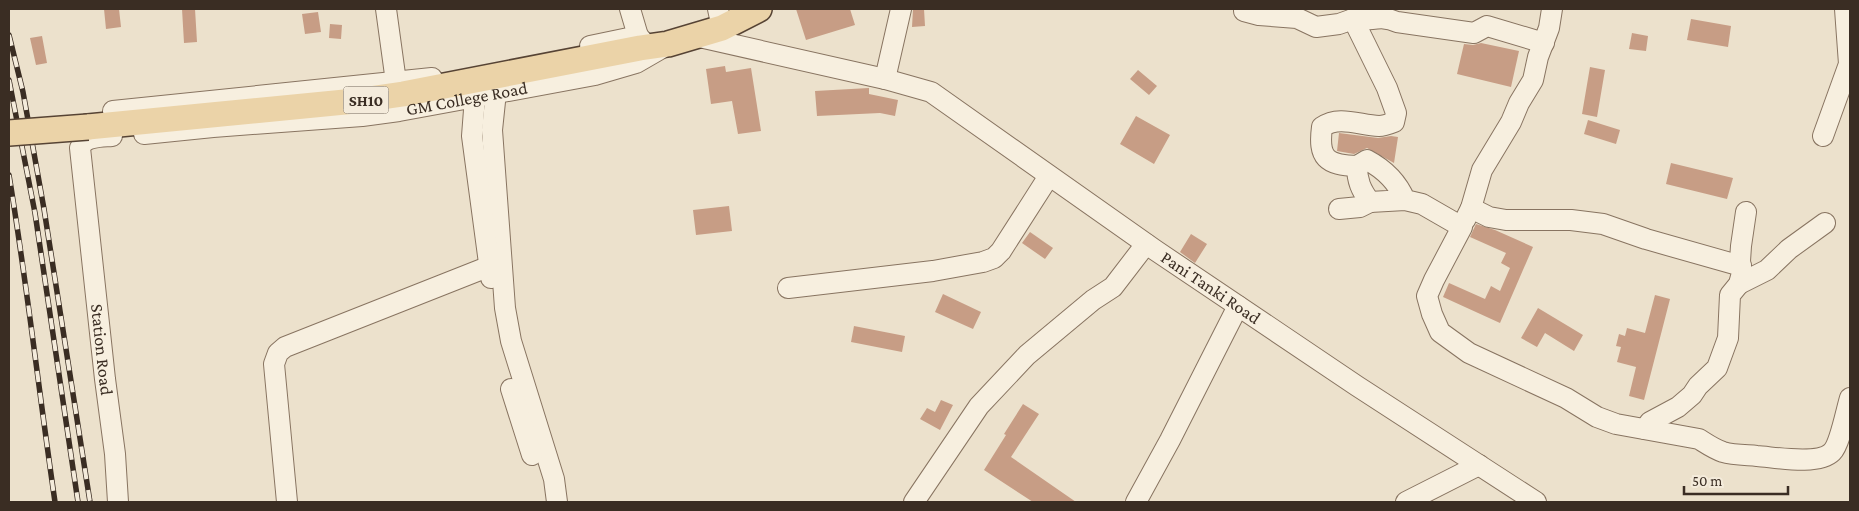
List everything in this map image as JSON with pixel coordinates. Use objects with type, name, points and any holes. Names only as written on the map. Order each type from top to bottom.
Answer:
[{"type":"main road","name":"SH10","points":[[9,133],[355,101],[403,94],[695,36],[720,18],[759,9]]},
{"type":"street","points":[[386,9],[396,82]]},
{"type":"street","points":[[113,111],[455,75],[648,44],[630,9]]},
{"type":"street","points":[[695,36],[885,78],[901,9]]},
{"type":"street","points":[[1823,136],[1849,64],[1846,9]]},
{"type":"street","points":[[1553,10],[1538,57],[1533,80],[1519,103],[1511,122],[1482,170],[1471,208],[1427,296],[1440,332],[1469,353],[1566,398],[1597,417],[1616,424],[1699,440],[1724,452],[1793,460],[1822,457],[1832,453],[1838,441],[1848,409]]},
{"type":"street","points":[[1244,11],[1259,15],[1297,18],[1316,28],[1348,17],[1365,21],[1386,17],[1397,22],[1408,22],[1474,33],[1487,26],[1544,42]]},
{"type":"street","points":[[1348,17],[1387,88],[1396,113],[1394,122],[1381,126],[1330,121],[1322,127],[1320,144],[1324,156],[1332,163],[1357,166],[1367,160],[1381,168],[1400,189],[1405,200]]},
{"type":"street","name":"GM College Road","points":[[82,144],[86,140],[111,136],[362,116],[475,97],[596,75],[636,63],[648,44]]},
{"type":"street","name":"Pani Tanki Road","points":[[885,78],[931,92],[1146,244],[1536,502]]},
{"type":"street","points":[[496,92],[492,130],[505,308],[514,349],[554,479],[557,502]]},
{"type":"street","points":[[475,97],[472,136],[490,266],[495,320],[521,424],[546,492],[553,502]]},
{"type":"street","name":"Station Road","points":[[82,144],[80,148],[104,379],[115,454],[118,502]]},
{"type":"street","points":[[1357,166],[1357,177],[1361,190],[1370,202]]},
{"type":"street","points":[[788,288],[933,271],[983,262],[994,258],[1001,251],[1049,176]]},
{"type":"street","points":[[1339,209],[1360,207],[1370,202],[1405,200],[1422,204],[1462,227]]},
{"type":"street","points":[[1471,208],[1489,217],[1506,220],[1571,220],[1603,224],[1740,275],[1766,270],[1789,249],[1825,222]]},
{"type":"street","points":[[1645,429],[1650,422],[1678,407],[1717,368],[1728,338],[1730,295],[1740,275],[1742,229],[1746,212]]},
{"type":"street","points":[[914,502],[979,406],[1027,355],[1093,300],[1112,287],[1146,244]]},
{"type":"street","points":[[287,502],[274,364],[278,353],[286,347],[490,266]]},
{"type":"street","points":[[1136,502],[1170,440],[1238,306]]},
{"type":"street","points":[[1406,502],[1479,465]]},
{"type":"street","points":[[1506,482],[1507,502]]},
{"type":"building","points":[[104,9],[119,9],[121,27],[106,29]]},
{"type":"building","points":[[182,9],[195,9],[197,42],[184,43]]},
{"type":"building","points":[[796,9],[850,9],[855,25],[806,40]]},
{"type":"building","points":[[913,9],[924,9],[925,26],[912,27]]},
{"type":"building","points":[[318,12],[321,32],[305,34],[302,14]]},
{"type":"building","points":[[1691,19],[1731,26],[1728,47],[1687,40]]},
{"type":"building","points":[[330,24],[342,25],[341,39],[329,38]]},
{"type":"building","points":[[1632,33],[1648,36],[1646,51],[1629,49]]},
{"type":"building","points":[[42,36],[47,63],[36,65],[30,38]]},
{"type":"building","points":[[1481,43],[1519,51],[1511,87],[1457,74],[1464,44],[1473,45]]},
{"type":"building","points":[[725,66],[726,72],[751,68],[761,131],[738,134],[732,101],[711,104],[706,69]]},
{"type":"building","points":[[1590,67],[1605,70],[1597,117],[1582,114]]},
{"type":"building","points":[[1138,70],[1157,86],[1149,95],[1130,79]]},
{"type":"building","points":[[869,88],[869,94],[898,100],[895,116],[880,113],[817,116],[815,91]]},
{"type":"building","points":[[1136,116],[1170,135],[1154,164],[1120,144]]},
{"type":"building","points":[[1588,120],[1620,130],[1616,144],[1584,134]]},
{"type":"building","points":[[1339,133],[1378,138],[1398,137],[1394,163],[1367,148],[1354,154],[1337,151]]},
{"type":"building","points":[[1671,163],[1733,178],[1727,199],[1666,184]]},
{"type":"building","points":[[729,206],[732,231],[696,235],[693,210]]},
{"type":"building","points":[[1476,224],[1495,230],[1533,247],[1500,323],[1443,297],[1449,283],[1485,299],[1491,286],[1500,291],[1510,268],[1501,263],[1506,253],[1470,237]]},
{"type":"building","points":[[1030,232],[1053,248],[1045,259],[1022,243]]},
{"type":"building","points":[[1191,234],[1207,244],[1195,263],[1180,252]]},
{"type":"building","points":[[943,294],[981,312],[973,329],[935,312]]},
{"type":"building","points":[[1655,295],[1670,299],[1644,400],[1629,396],[1636,367],[1617,362],[1621,347],[1616,346],[1619,334],[1625,336],[1627,328],[1645,333]]},
{"type":"building","points":[[1538,308],[1583,335],[1574,351],[1545,333],[1537,347],[1521,338]]},
{"type":"building","points":[[854,326],[905,336],[902,352],[851,342]]},
{"type":"building","points":[[941,400],[953,405],[940,430],[920,419],[927,408],[935,412]]},
{"type":"building","points":[[1023,404],[1039,414],[1011,457],[1076,502],[1033,502],[984,470]]},
{"type":"railway","points":[[9,35],[23,92],[44,209],[90,502]]},
{"type":"railway","points":[[9,80],[35,213],[78,502]]},
{"type":"railway","points":[[9,175],[55,502]]}]
